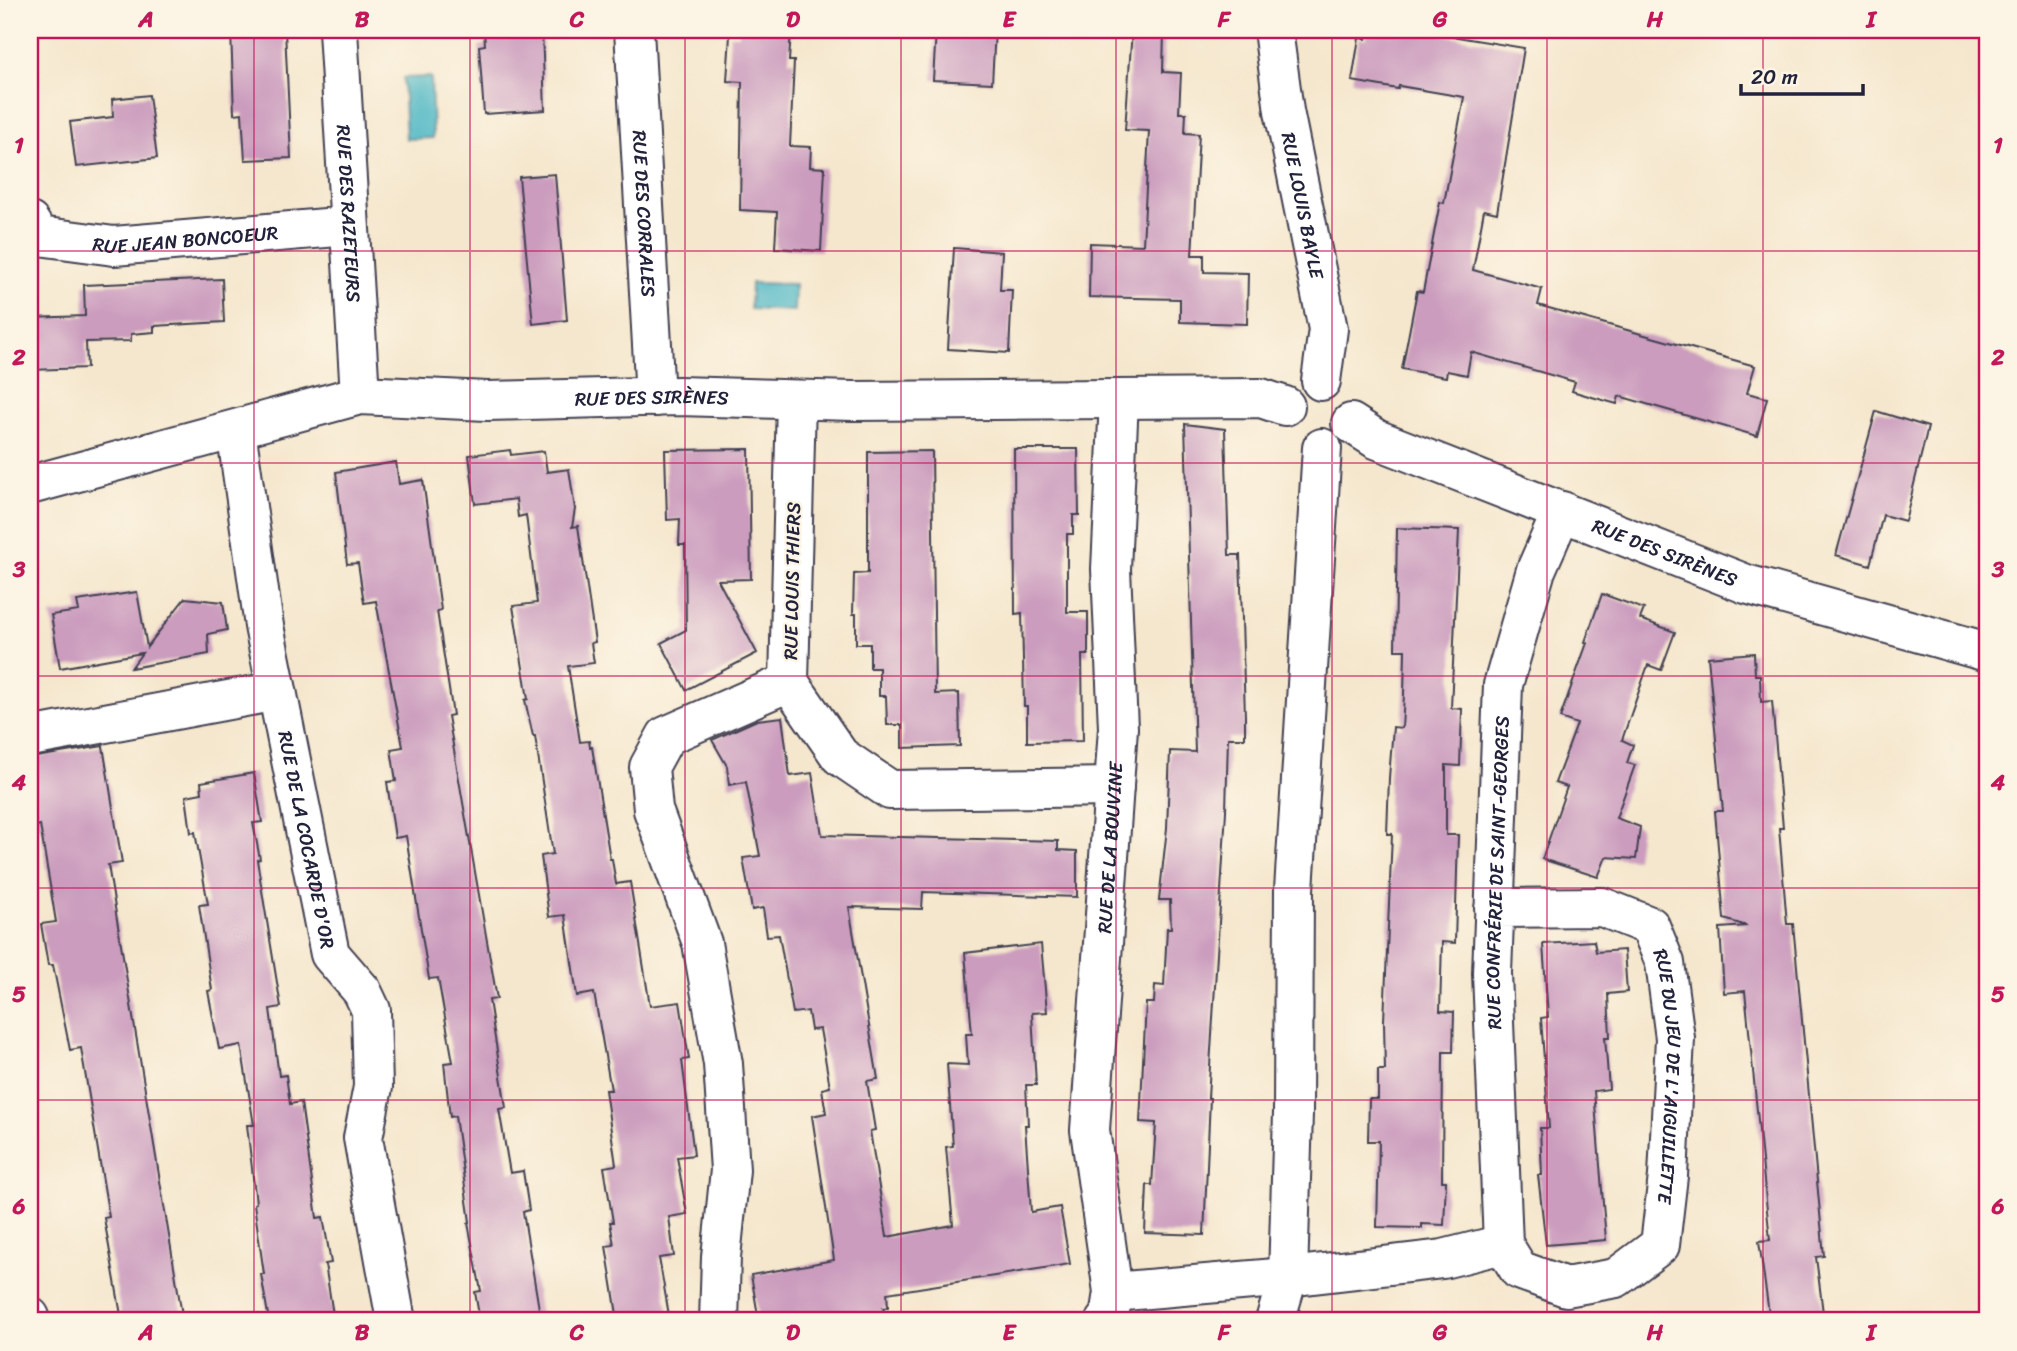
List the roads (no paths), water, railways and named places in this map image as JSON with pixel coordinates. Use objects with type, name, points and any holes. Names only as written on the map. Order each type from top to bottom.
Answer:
[{"type":"street","name":"RUE DES RAZETEURS","points":[[338,30],[360,395]]},
{"type":"street","name":"RUE DES CORRALES","points":[[634,30],[655,397]]},
{"type":"street","name":"RUE LOUIS BAYLE","points":[[1273,30],[1284,111],[1328,330],[1321,381]]},
{"type":"street","name":"RUE JEAN BONCOEUR","points":[[30,222],[39,236],[114,246],[349,226]]},
{"type":"street","points":[[1321,381],[1337,386],[1345,393],[1352,412],[1347,432],[1340,440],[1322,448],[1301,444],[1293,437],[1284,417],[1285,406],[1297,388],[1306,382],[1321,381]]},
{"type":"street","name":"RUE DES SIRÈNES","points":[[30,485],[360,395],[487,401],[655,397],[796,400],[1261,398],[1285,406]]},
{"type":"street","name":"RUE LOUIS THIERS","points":[[796,400],[789,682],[840,756],[890,790],[1114,787]]},
{"type":"street","name":"RUE DE LA BOUVINE","points":[[1109,1307],[1090,1130],[1118,728],[1111,569],[1119,400]]},
{"type":"street","name":"RUE DES SIRÈNES","points":[[1351,423],[1376,439],[1746,584],[1987,652]]},
{"type":"street","name":"RUE DE LA COCARDE D'OR","points":[[236,430],[264,626],[330,954],[362,991],[371,1010],[373,1087],[363,1138],[396,1321]]},
{"type":"street","points":[[1275,1321],[1288,1277],[1293,1113],[1294,890],[1322,448]]},
{"type":"street","name":"RUE CONFRÉRIE DE SAINT-GEORGES","points":[[1503,1244],[1492,973],[1503,685],[1536,570],[1562,511]]},
{"type":"street","points":[[719,1321],[720,1257],[730,1170],[723,1064],[702,943],[653,810],[649,767],[666,736],[789,682]]},
{"type":"street","points":[[30,737],[277,691]]},
{"type":"street","name":"RUE DU JEU DE L'AIGUILLETTE","points":[[1494,908],[1602,906],[1650,926],[1665,962],[1675,1038],[1668,1176],[1661,1245],[1616,1278],[1566,1287],[1519,1270],[1503,1244]]},
{"type":"street","points":[[1109,1307],[1288,1277],[1443,1259],[1503,1244]]},
{"type":"street","points":[[1288,1277],[1304,1321]]},
{"type":"water","points":[[431,77],[433,138],[406,139],[403,78]]},
{"type":"water","points":[[751,283],[795,284],[794,311],[750,309]]}]
